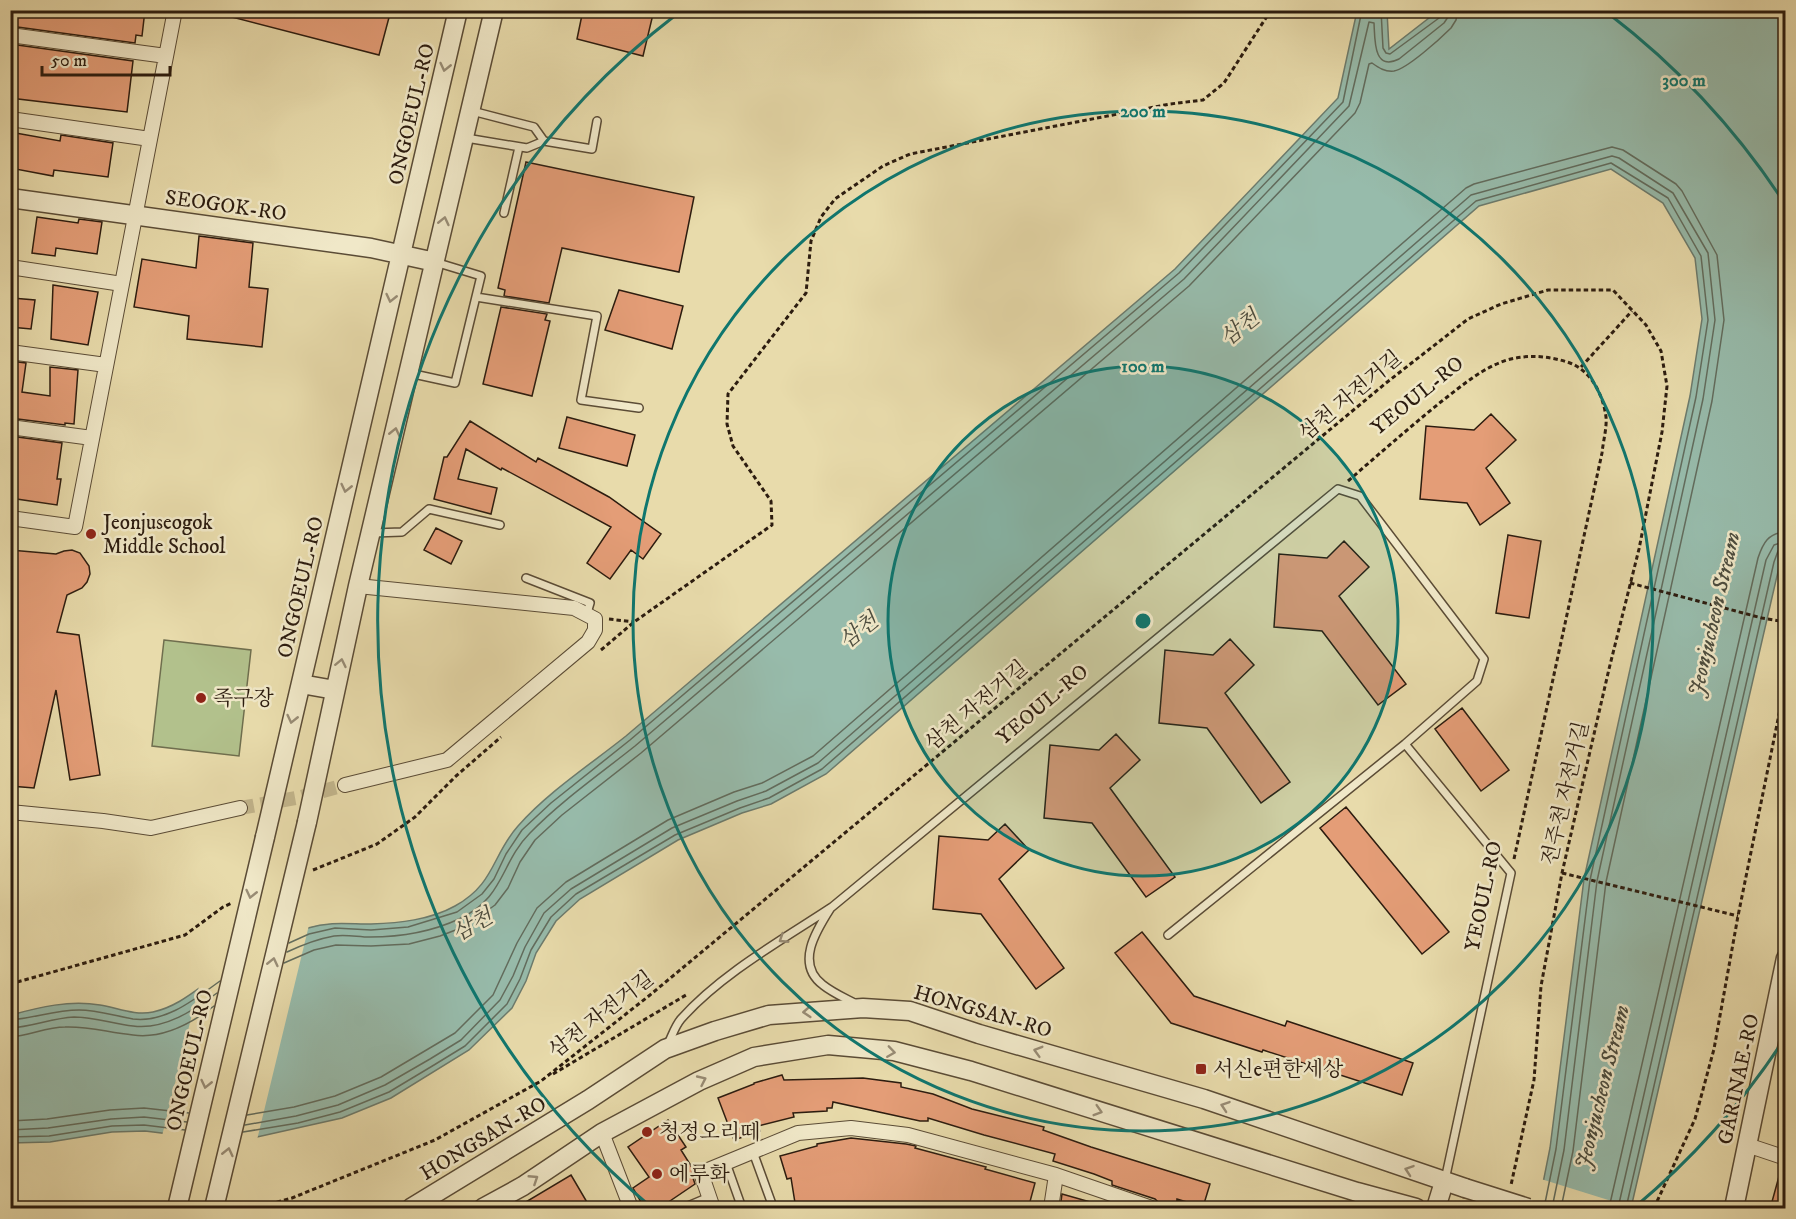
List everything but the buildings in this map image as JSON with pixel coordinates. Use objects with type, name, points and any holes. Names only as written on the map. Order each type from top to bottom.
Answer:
[{"type":"street","points":[[10,518],[75,527],[175,10]]},
{"type":"street","name":"ONGOEUL-RO","points":[[177,1209],[458,10]]},
{"type":"street","points":[[214,1209],[307,822],[358,586],[494,10]]},
{"type":"street","points":[[10,35],[166,56]]},
{"type":"street","points":[[11,119],[150,139]]},
{"type":"street","name":"SEOGOK-RO","points":[[10,198],[371,248],[435,262]]},
{"type":"street","points":[[10,267],[122,284]]},
{"type":"street","points":[[10,352],[106,365]]},
{"type":"street","points":[[10,427],[92,438]]},
{"type":"street","points":[[345,785],[447,760],[588,642],[592,621],[574,608],[358,586]]},
{"type":"street","points":[[301,684],[335,690]]},
{"type":"street","points":[[10,812],[152,828],[240,808]]},
{"type":"street","name":"GARINAE-RO","points":[[1736,1206],[1785,958]]},
{"type":"street","name":"HONGSAN-RO","points":[[411,1209],[588,1100],[665,1049],[769,1015],[862,1008],[910,1011],[979,1034],[1204,1099],[1528,1209]]},
{"type":"street","points":[[483,1209],[523,1186],[602,1133],[699,1081],[754,1058],[828,1045],[894,1051],[971,1071],[1416,1209]]},
{"type":"street","points":[[711,1203],[701,1173],[798,1133],[851,1128],[908,1135],[1056,1175],[1152,1209]]},
{"type":"street","points":[[602,1133],[631,1209]]},
{"type":"street","points":[[1747,1146],[1785,1158]]},
{"type":"street","points":[[1051,1209],[1056,1175]]},
{"type":"street","name":"YEOUL-RO","points":[[1436,1209],[1444,1182]]},
{"type":"lane","points":[[470,111],[534,127],[544,141]]},
{"type":"lane","points":[[464,138],[527,148],[544,141],[592,149],[597,121]]},
{"type":"lane","points":[[504,213],[519,147]]},
{"type":"lane","points":[[409,373],[455,383],[481,276],[435,262]]},
{"type":"lane","points":[[476,297],[597,316],[581,400],[639,408]]},
{"type":"lane","points":[[1168,935],[1405,744],[1477,681],[1484,659],[1360,496],[1338,489]]},
{"type":"lane","name":"YEOUL-RO","points":[[665,1049],[679,1021],[701,1000],[749,961],[832,907],[1338,489]]},
{"type":"lane","points":[[370,534],[402,532],[429,509],[500,525]]},
{"type":"lane","points":[[526,578],[590,603],[592,621]]},
{"type":"lane","points":[[1405,744],[1511,873]]},
{"type":"lane","name":"YEOUL-RO","points":[[1444,1182],[1511,873]]},
{"type":"lane","points":[[832,907],[816,932],[809,951],[811,970],[821,985],[862,1008]]},
{"type":"lane","points":[[753,1152],[773,1207]]},
{"type":"lane","points":[[726,1163],[742,1209]]},
{"type":"lane","points":[[683,1209],[711,1203]]},
{"type":"path","points":[[598,653],[634,622],[772,525],[771,501],[733,446],[727,424],[728,394],[806,293],[811,241],[820,217],[835,200],[883,166],[910,154],[1170,104],[1203,100],[1224,83],[1271,10]]},
{"type":"path","name":"삼천 자전거길","points":[[255,1209],[292,1198],[435,1140],[541,1081],[659,988],[1386,383],[1468,319],[1501,303],[1548,290],[1613,290],[1646,325],[1661,351],[1667,386]]},
{"type":"path","points":[[1581,368],[1632,311]]},
{"type":"path","name":"YEOUL-RO","points":[[1338,489],[1479,372],[1508,360],[1534,356],[1557,359],[1581,368],[1589,375],[1600,396],[1606,418],[1602,453],[1511,873]]},
{"type":"path","name":"전주천 자전거길","points":[[1511,1185],[1534,1080],[1541,986],[1562,873],[1639,549],[1662,432],[1667,386]]},
{"type":"path","points":[[1630,583],[1785,622]]},
{"type":"path","points":[[592,621],[634,622]]},
{"type":"path","points":[[1654,1209],[1695,1119],[1714,1049],[1785,680]]},
{"type":"path","points":[[311,871],[377,844],[415,817],[456,776],[509,730]]},
{"type":"path","points":[[1562,873],[1738,916]]},
{"type":"path","points":[[10,984],[185,935],[223,907],[234,903]]},
{"type":"path","points":[[541,1081],[693,992]]},
{"type":"green space","name":"족구장","points":[[164,640],[251,650],[239,756],[152,746]]},
{"type":"water","points":[[1357,11],[1387,11],[1389,49],[1438,11],[1785,11],[1785,548],[1631,1208],[1538,1208],[1550,1148],[1584,879],[1690,396],[1702,319],[1695,258],[1663,203],[1611,169],[1479,206],[826,774],[771,804],[742,813],[678,840],[580,899],[556,921],[536,953],[526,981],[512,1008],[469,1050],[391,1098],[342,1118],[257,1137],[218,1140],[145,1131],[112,1132],[50,1142],[11,1143],[11,1015],[44,1007],[77,1003],[133,1012],[153,1012],[173,1005],[230,967],[304,929],[332,924],[382,924],[414,920],[445,911],[468,897],[486,879],[509,837],[543,802],[626,736],[1175,269],[1338,98]]},
{"type":"pier","points":[[309,925],[257,1140],[218,1143],[162,1136],[199,986],[265,943]]},
{"type":"pier","points":[[1541,1179],[1634,1208],[1535,1208]]},
{"type":"tunnel","points":[[240,808],[301,797],[345,785]]},
{"type":"place","name":"Jeonjuseogok Middle School","points":[[91,534]]},
{"type":"place","name":"족구장","points":[[201,698]]},
{"type":"place","name":"서신e편한세상","points":[[1201,1069]]},
{"type":"place","name":"청정오리떼","points":[[647,1132]]},
{"type":"place","name":"에루화","points":[[657,1174]]},
{"type":"water label","name":"삼천","points":[[1239,327]]},
{"type":"water label","name":"Jeonjucheon Stream","points":[[1713,614]]},
{"type":"water label","name":"삼천","points":[[858,630]]},
{"type":"water label","name":"삼천","points":[[472,924]]},
{"type":"water label","name":"Jeonjucheon Stream","points":[[1601,1087]]}]
